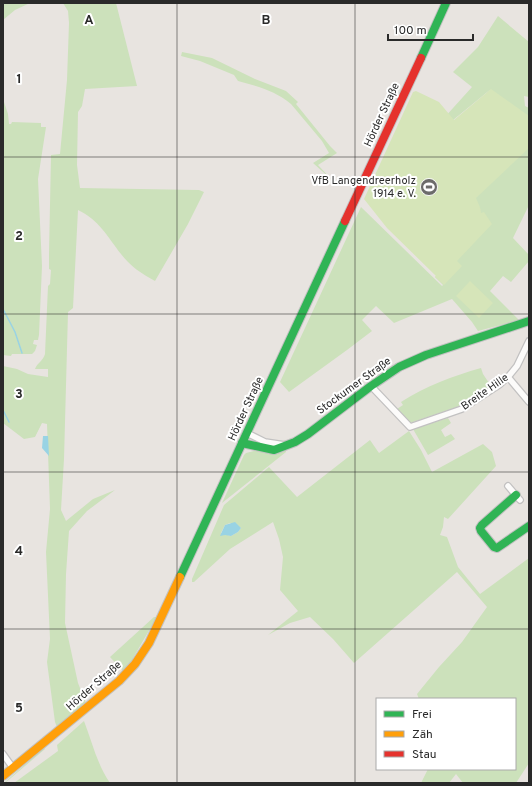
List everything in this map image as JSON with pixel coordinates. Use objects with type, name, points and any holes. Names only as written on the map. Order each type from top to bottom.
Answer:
[{"type":"main road","name":"Hörder Straße","points":[[4,775],[119,681],[135,664],[146,649],[446,3]]},
{"type":"main road","name":"Stockumer Straße","points":[[242,443],[269,450],[274,450],[287,445],[308,434],[387,374],[416,359],[529,321]]},
{"type":"main road","points":[[518,497],[482,525],[480,528],[481,531],[493,547],[497,548],[529,526]]},
{"type":"street","name":"Breite Hille","points":[[370,386],[410,427],[462,409],[499,385],[517,366],[529,341]]},
{"type":"street","points":[[508,377],[529,402]]},
{"type":"street","points":[[247,433],[265,442],[287,445]]},
{"type":"street","points":[[508,486],[518,497]]},
{"type":"street","points":[[3,754],[13,768]]},
{"type":"green space","points":[[3,3],[30,3],[15,10],[3,20]]},
{"type":"green space","points":[[63,3],[116,3],[137,86],[85,89],[82,106],[78,112],[77,165],[80,188],[199,190],[204,192],[188,224],[155,281],[132,266],[102,229],[92,219],[78,210],[73,308],[68,312],[61,510],[66,521],[93,499],[115,490],[87,511],[69,531],[65,623],[78,683],[86,703],[57,727],[55,722],[47,662],[50,639],[46,552],[50,509],[47,424],[42,423],[35,437],[24,439],[3,423],[3,366],[17,369],[28,374],[48,377],[48,369],[35,369],[45,354],[48,286],[50,284],[51,270],[49,269],[49,254],[51,155],[60,154],[67,80],[69,23],[68,11]]},
{"type":"green space","points":[[498,16],[529,42],[529,97],[524,96],[525,106],[529,108],[529,205],[513,238],[529,255],[529,261],[511,282],[503,276],[490,291],[519,320],[478,331],[452,299],[394,323],[376,306],[362,320],[372,331],[289,392],[280,382],[361,207],[442,286],[443,285],[435,277],[416,149],[472,87],[453,72],[478,47]],"holes":[[[491,89],[429,152],[447,125]]]},
{"type":"green space","points":[[182,52],[212,58],[255,79],[286,91],[298,102],[296,104],[337,153],[318,165],[332,180],[313,163],[329,153],[322,141],[291,104],[273,92],[238,81],[234,75],[200,61],[181,56]]},
{"type":"green space","name":"VfB Langendreerholz 1914 e. V.","points":[[491,89],[529,116],[529,148],[476,198],[481,213],[484,212],[492,224],[457,261],[462,266],[444,285],[387,228],[364,199],[413,92],[416,91],[439,102],[454,120]]},
{"type":"green space","points":[[3,99],[8,114],[9,124],[12,122],[41,123],[41,127],[46,127],[38,179],[42,266],[39,335],[38,340],[34,340],[33,344],[37,345],[32,354],[12,354],[11,356],[3,355]]},
{"type":"green space","points":[[470,281],[493,303],[479,318],[456,296]]},
{"type":"green space","points":[[481,368],[491,386],[457,407],[410,423],[397,409],[403,405],[401,402],[430,386]]},
{"type":"green space","points":[[448,418],[451,423],[441,430],[445,437],[451,434],[455,439],[428,455],[413,429]]},
{"type":"green space","points":[[409,431],[432,472],[483,444],[492,452],[496,466],[448,519],[444,517],[440,535],[447,537],[458,567],[480,594],[529,558],[529,763],[516,783],[463,783],[456,774],[449,783],[421,783],[428,770],[516,770],[516,698],[419,698],[417,694],[462,642],[487,607],[457,572],[354,663],[333,639],[310,617],[290,623],[268,635],[298,611],[280,590],[283,557],[273,522],[230,549],[194,582],[192,582],[224,505],[269,467],[297,497],[370,440],[379,453]],"holes":[[[230,523],[241,528],[238,532],[231,536],[221,533],[225,525]]]},
{"type":"green space","points":[[254,449],[274,453],[286,452],[222,503],[244,455],[254,451]]},
{"type":"green space","points":[[154,617],[157,617],[133,658],[134,660],[124,672],[110,657]]},
{"type":"green space","points":[[84,721],[98,761],[110,783],[14,783],[58,751],[57,745]]},
{"type":"green space","points":[[44,748],[45,749],[4,783]]},
{"type":"water","points":[[43,436],[48,436],[49,456],[42,448]]},
{"type":"water","points":[[235,522],[241,528],[238,532],[231,536],[220,536],[225,525]]},
{"type":"waterway","points":[[3,309],[15,332],[22,353]]},
{"type":"waterway","points":[[3,410],[9,422]]},
{"type":"traffic: fast","points":[[421,58],[446,3]]},
{"type":"traffic: fast","points":[[180,577],[345,221]]},
{"type":"traffic: fast","points":[[242,443],[274,450],[295,442],[399,367],[426,355],[529,321]]},
{"type":"traffic: fast","points":[[516,495],[482,525],[480,528],[481,531],[494,547],[497,548],[529,526]]},
{"type":"traffic: slow","points":[[3,776],[119,681],[135,664],[149,643],[180,577]]},
{"type":"traffic: jam","points":[[345,221],[421,58]]},
{"type":"place","name":"VfB Langendreerholz 1914 e. V.","points":[[429,187]]}]
